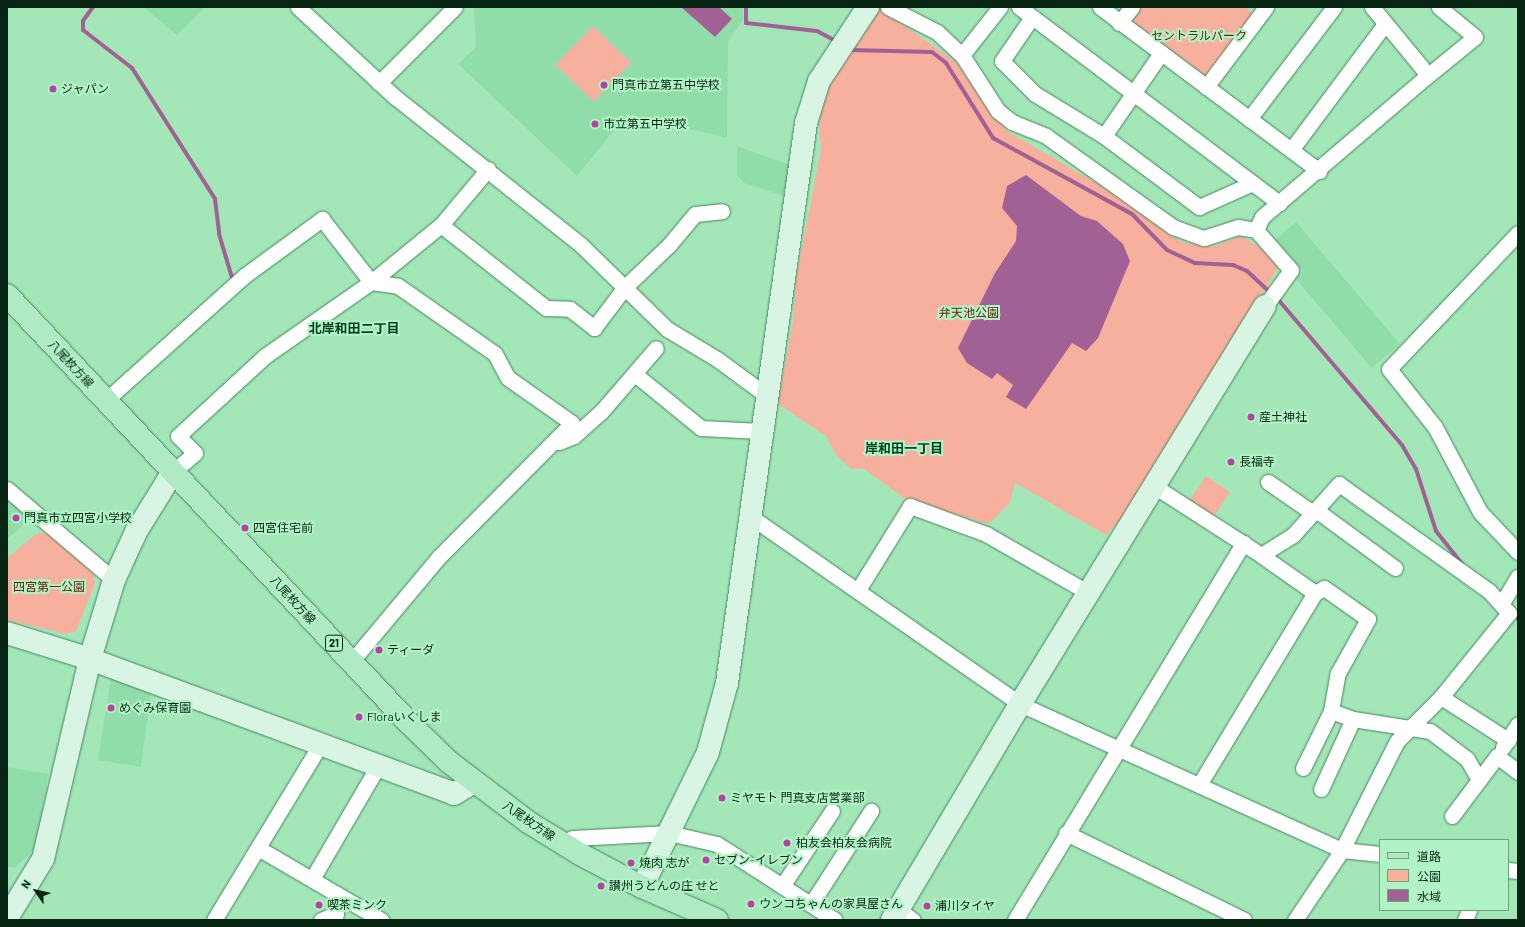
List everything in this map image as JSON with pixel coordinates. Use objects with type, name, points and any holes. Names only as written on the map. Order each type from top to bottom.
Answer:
[{"type":"main road","name":"八尾枚方線","points":[[7,295],[352,661],[408,723],[474,782],[561,843],[694,915],[718,920]]},
{"type":"street","points":[[298,7],[379,83],[581,245],[667,329],[717,359],[766,395]]},
{"type":"street","points":[[379,83],[455,7]]},
{"type":"street","points":[[642,887],[708,752],[727,683],[751,517],[766,395],[806,123],[819,81],[868,7]]},
{"type":"street","points":[[888,7],[937,32],[962,55],[998,111],[1012,122],[1046,136],[1174,227],[1204,238],[1238,226],[1256,230],[1291,270],[1265,306],[1020,704],[901,917]]},
{"type":"street","points":[[962,55],[1000,7]]},
{"type":"street","points":[[1019,7],[1279,203]]},
{"type":"street","points":[[1100,7],[1119,23],[1319,171]]},
{"type":"street","points":[[1119,23],[1132,7]]},
{"type":"street","points":[[1206,87],[1266,7]]},
{"type":"street","points":[[1249,119],[1334,7]]},
{"type":"street","points":[[1372,7],[1426,77]]},
{"type":"street","points":[[1256,230],[1262,217],[1319,171],[1426,77],[1475,37],[1439,7]]},
{"type":"street","points":[[1032,17],[1002,61],[1035,94],[1104,136],[1202,208],[1253,183]]},
{"type":"street","points":[[1291,150],[1385,24]]},
{"type":"street","points":[[1104,136],[1161,53]]},
{"type":"street","points":[[8,919],[43,859],[90,659],[114,580],[136,532],[173,472],[195,453],[178,436],[265,356],[371,282],[441,225],[488,169]]},
{"type":"street","points":[[441,225],[546,308],[570,309],[594,328],[625,287],[670,245],[695,214],[722,211]]},
{"type":"street","points":[[106,400],[244,276],[322,218],[371,282],[398,286],[495,354],[508,378],[572,423],[438,558],[352,661]]},
{"type":"street","points":[[1518,233],[1389,369],[1435,427],[1480,512],[1518,552]]},
{"type":"street","points":[[549,446],[574,436],[636,375],[656,348]]},
{"type":"street","points":[[636,375],[701,428],[761,432]]},
{"type":"street","points":[[1268,482],[1395,568]]},
{"type":"street","points":[[1261,555],[1293,535],[1340,484],[1510,610]]},
{"type":"street","points":[[1154,486],[1243,542],[1314,593]]},
{"type":"street","points":[[7,489],[114,580]]},
{"type":"street","points":[[858,590],[910,506],[986,534],[1089,593]]},
{"type":"street","points":[[751,517],[1020,704],[1342,850],[1379,854]]},
{"type":"street","points":[[1015,920],[1117,747],[1243,542]]},
{"type":"street","points":[[1295,920],[1342,850],[1380,769],[1408,728],[1441,697],[1510,610],[1518,576]]},
{"type":"street","points":[[1199,785],[1314,593],[1324,588],[1368,619],[1338,673],[1331,711],[1303,768]]},
{"type":"street","points":[[7,633],[90,659],[454,794],[474,782]]},
{"type":"street","points":[[1441,697],[1508,740]]},
{"type":"street","points":[[1331,711],[1352,719],[1430,731],[1453,746],[1467,759],[1479,780]]},
{"type":"street","points":[[1321,789],[1352,719]]},
{"type":"street","points":[[1452,816],[1497,756],[1518,724]]},
{"type":"street","points":[[214,920],[320,745]]},
{"type":"street","points":[[1497,756],[1518,772]]},
{"type":"street","points":[[312,879],[378,766]]},
{"type":"street","points":[[782,886],[832,811]]},
{"type":"street","points":[[811,904],[872,811]]},
{"type":"street","points":[[561,843],[573,838],[669,833],[717,844],[835,920]]},
{"type":"street","points":[[1066,833],[1244,920]]},
{"type":"street","points":[[258,848],[381,920]]},
{"type":"street","points":[[321,920],[336,914],[337,894]]},
{"type":"shaded area","points":[[143,7],[205,7],[177,35]]},
{"type":"shaded area","name":"門真市立第五中学校","points":[[474,7],[743,7],[743,19],[728,42],[727,138],[627,114],[577,176],[458,64],[476,47]]},
{"type":"shaded area","points":[[737,146],[793,166],[787,197],[744,183],[737,175]]},
{"type":"shaded area","points":[[1296,222],[1400,344],[1372,368],[1295,278],[1303,271],[1276,239]]},
{"type":"shaded area","name":"門真市立四宮小学校","points":[[7,497],[26,513],[26,523],[7,539]]},
{"type":"shaded area","points":[[111,677],[151,693],[141,767],[98,760]]},
{"type":"shaded area","points":[[7,767],[48,774],[38,846],[15,868],[7,867]]},
{"type":"green space","name":"弁天池公園","points":[[878,7],[955,61],[1007,131],[1123,198],[1173,237],[1185,243],[1216,246],[1240,236],[1270,253],[1279,267],[1267,285],[1296,317],[1266,287],[1123,517],[1106,535],[1015,483],[1010,502],[989,524],[907,500],[864,469],[851,469],[836,455],[826,436],[778,404],[793,321],[796,279],[821,149],[819,123],[827,85]]},
{"type":"green space","name":"セントラルパーク","points":[[1140,7],[1245,7],[1254,14],[1208,74],[1200,75],[1132,24]]},
{"type":"green space","points":[[593,26],[631,63],[594,102],[555,65]]},
{"type":"green space","points":[[1206,476],[1230,492],[1214,516],[1190,500]]},
{"type":"green space","name":"四宮第一公園","points":[[47,533],[93,571],[95,584],[76,631],[66,634],[7,620],[7,558],[36,534]]},
{"type":"water","points":[[681,7],[719,7],[732,19],[715,37]]},
{"type":"water","points":[[1026,175],[1081,216],[1097,221],[1123,244],[1130,261],[1098,338],[1086,351],[1072,343],[1026,409],[1006,397],[1013,385],[997,373],[992,379],[967,363],[958,348],[995,273],[1016,241],[1017,226],[1002,208],[1007,186]]},
{"type":"waterway","points":[[93,7],[83,21],[83,30],[132,68],[215,199],[219,234],[233,281]]},
{"type":"waterway","points":[[746,7],[746,23],[817,31],[832,39]]},
{"type":"waterway","points":[[850,50],[932,52],[946,63],[993,138],[1132,214],[1167,250],[1195,263],[1233,265],[1247,271],[1271,293]]},
{"type":"waterway","points":[[1276,297],[1402,445],[1416,469],[1436,531],[1463,565]]},
{"type":"waterway","points":[[1513,612],[1518,619]]},
{"type":"place","name":"門真市立第五中学校","points":[[604,85]]},
{"type":"place","name":"ジャパン","points":[[53,89]]},
{"type":"place","name":"市立第五中学校","points":[[595,124]]},
{"type":"place","name":"産土神社","points":[[1251,417]]},
{"type":"place","name":"長福寺","points":[[1231,462]]},
{"type":"place","name":"門真市立四宮小学校","points":[[16,518]]},
{"type":"place","name":"四宮住宅前","points":[[245,528]]},
{"type":"place","name":"ティーダ","points":[[379,650]]},
{"type":"place","name":"めぐみ保育園","points":[[111,708]]},
{"type":"place","name":"Floraいくしま","points":[[359,717]]},
{"type":"place","name":"ミヤモト 門真支店営業部","points":[[722,798]]},
{"type":"place","name":"柏友会柏友会病院","points":[[787,843]]},
{"type":"place","name":"セブン-イレブン","points":[[706,860]]},
{"type":"place","name":"焼肉 志が","points":[[631,863]]},
{"type":"place","name":"讃州うどんの庄 せと","points":[[601,886]]},
{"type":"place","name":"ウンコちゃんの家具屋さん","points":[[751,904]]},
{"type":"place","name":"喫茶ミンク","points":[[319,905]]},
{"type":"place","name":"浦川タイヤ","points":[[927,906]]},
{"type":"district","name":"北岸和田二丁目","points":[[354,328]]},
{"type":"district","name":"岸和田一丁目","points":[[904,448]]}]
